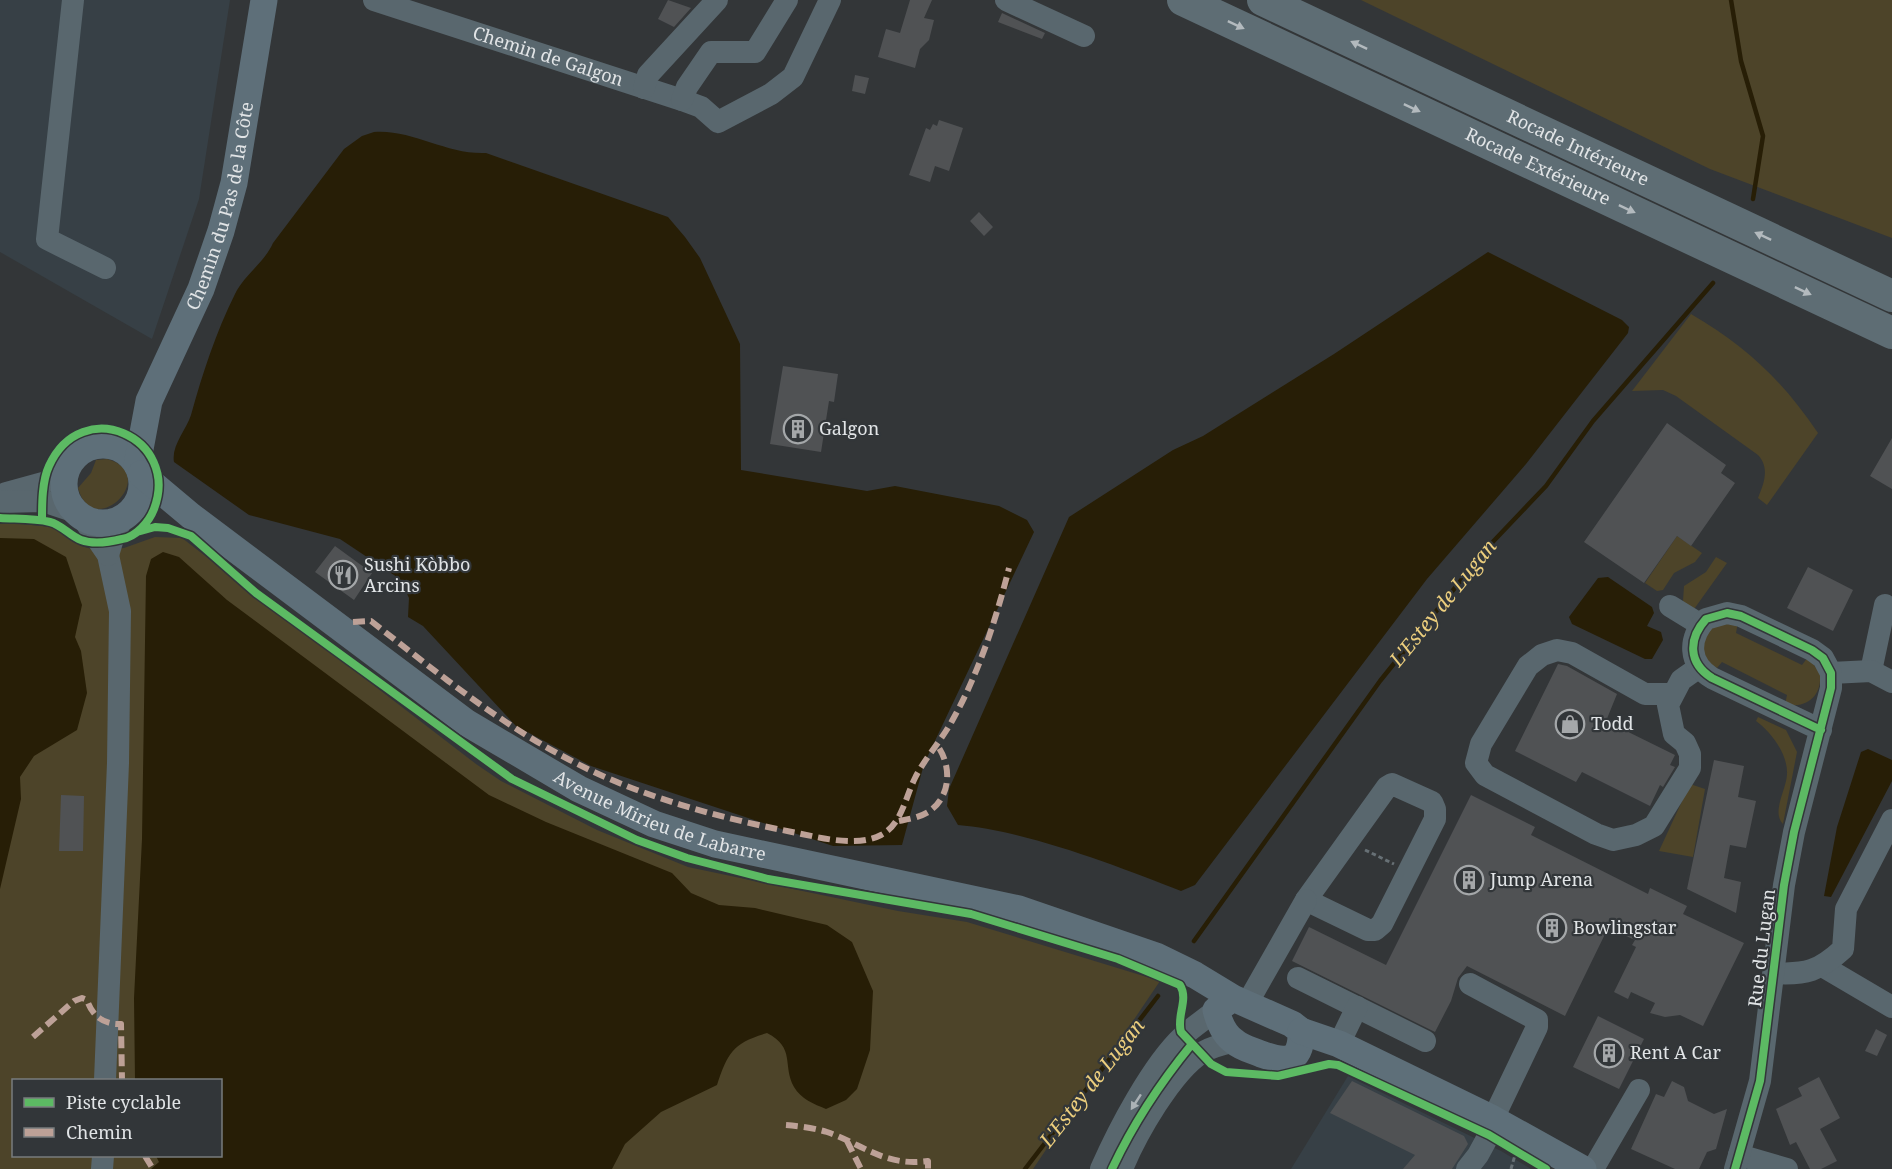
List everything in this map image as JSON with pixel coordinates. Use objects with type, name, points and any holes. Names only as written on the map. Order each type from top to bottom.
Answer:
[{"type":"highway","name":"Rocade Extérieure","points":[[1183,0],[1892,333]]},
{"type":"highway","name":"Rocade Intérieure","points":[[1263,0],[1892,296]]},
{"type":"main road","name":"Chemin du Pas de la Côte","points":[[102,446],[123,431],[149,401],[192,310],[221,231],[234,183],[264,0]]},
{"type":"main road","name":"Chemin du Pas de la Côte","points":[[139,470],[149,401]]},
{"type":"main road","points":[[102,446],[126,453],[139,470],[142,484],[137,502],[124,517],[108,523],[79,514],[65,490],[69,465],[81,453],[102,446]]},
{"type":"main road","name":"Avenue Mirieu de Labarre","points":[[139,470],[191,516],[468,723],[548,773],[654,824],[715,844],[1019,909],[1156,956],[1192,973],[1232,1003],[1292,1024],[1298,1044]]},
{"type":"main road","name":"Avenue Mirieu de Labarre","points":[[124,517],[158,510],[191,516]]},
{"type":"main road","points":[[1232,1003],[1220,1025],[1233,1042],[1273,1058],[1285,1060],[1298,1044],[1329,1052],[1348,1049],[1583,1169]]},
{"type":"street","points":[[72,0],[47,239],[105,268]]},
{"type":"street","name":"Chemin de Galgon","points":[[375,0],[682,100],[701,107],[718,122],[771,94],[793,77],[830,0]]},
{"type":"street","points":[[644,88],[648,75],[717,0]]},
{"type":"street","points":[[682,100],[687,87],[711,52],[755,52],[787,0]]},
{"type":"street","points":[[1006,0],[1084,36]]},
{"type":"street","points":[[0,494],[46,482],[69,465]]},
{"type":"street","points":[[0,502],[43,501],[79,514],[108,555],[120,611],[114,892],[105,1079]]},
{"type":"street","points":[[108,555],[115,532],[124,517]]},
{"type":"street","points":[[1871,671],[1885,605]]},
{"type":"street","points":[[1670,606],[1701,625]]},
{"type":"street","points":[[1821,730],[1712,678],[1698,668],[1693,657],[1693,643],[1701,625],[1715,614],[1727,613],[1741,616],[1812,650],[1823,658],[1831,672],[1871,671],[1892,682]]},
{"type":"street","points":[[1674,694],[1645,694],[1572,653],[1557,650],[1542,655],[1528,666],[1481,744],[1476,763],[1485,775],[1596,834],[1613,840],[1636,835],[1654,826],[1690,768],[1690,754],[1684,743],[1674,734],[1668,705],[1674,694],[1681,680],[1698,668]]},
{"type":"street","points":[[1871,671],[1892,651]]},
{"type":"street","name":"Rue du Lugan","points":[[1737,1162],[1760,1081],[1784,885],[1794,832],[1831,688],[1831,672]]},
{"type":"street","points":[[1101,1169],[1121,1126],[1168,1054],[1184,1036],[1232,1003],[1387,787],[1398,785],[1432,802],[1436,809],[1435,819],[1382,924],[1375,930],[1368,930],[1306,900]]},
{"type":"street","points":[[1774,973],[1793,975],[1824,967],[1843,949],[1846,909],[1892,820]]},
{"type":"street","points":[[1824,967],[1892,1007]]},
{"type":"street","points":[[1298,978],[1425,1041]]},
{"type":"street","points":[[1467,1169],[1478,1155],[1493,1125],[1537,1027],[1537,1020],[1470,984]]},
{"type":"street","points":[[1348,1049],[1357,1007]]},
{"type":"street","points":[[1122,1169],[1153,1112],[1185,1066],[1208,1050],[1233,1042]]},
{"type":"street","points":[[1593,1169],[1639,1090]]},
{"type":"street","points":[[1737,1162],[1787,1169]]},
{"type":"path","points":[[1348,841],[1409,871]]},
{"type":"path","points":[[1493,1125],[1517,1151],[1527,1157]]},
{"type":"path","points":[[1511,1169],[1517,1151]]},
{"type":"shaded area","points":[[0,0],[230,0],[199,199],[152,339],[0,252]]},
{"type":"shaded area","points":[[1361,0],[1892,0],[1892,238],[1710,169]]},
{"type":"shaded area","points":[[374,132],[402,134],[457,150],[486,153],[668,217],[700,258],[740,344],[741,470],[867,491],[895,486],[999,506],[1027,520],[1034,532],[924,764],[902,845],[833,846],[591,766],[516,726],[423,626],[408,617],[409,598],[400,579],[340,539],[249,515],[174,462],[175,450],[189,421],[216,338],[239,287],[265,257],[273,243],[344,149],[362,136]]},
{"type":"shaded area","points":[[1488,252],[1622,320],[1629,327],[1628,333],[1526,464],[1427,579],[1195,885],[1181,891],[1100,860],[1041,841],[984,828],[958,825],[947,806],[949,789],[1069,517],[1173,450],[1203,436],[1334,354]]},
{"type":"shaded area","points":[[1691,314],[1729,339],[1762,366],[1791,397],[1818,433],[1767,505],[1758,498],[1765,470],[1758,455],[1676,396],[1663,390],[1632,391]]},
{"type":"shaded area","points":[[107,459],[122,467],[128,478],[126,489],[119,500],[108,507],[97,509],[86,503],[78,488],[91,473],[96,460]]},
{"type":"shaded area","points":[[0,524],[52,527],[81,546],[99,551],[124,548],[155,537],[182,538],[501,781],[597,830],[688,867],[898,911],[967,922],[1160,981],[1033,1169],[0,1169]]},
{"type":"shaded area","points":[[1677,536],[1702,553],[1695,562],[1674,573],[1663,590],[1657,591],[1645,583]]},
{"type":"shaded area","points":[[0,538],[34,539],[66,557],[82,605],[75,637],[81,651],[87,693],[77,730],[34,756],[20,777],[21,799],[0,889]]},
{"type":"shaded area","points":[[163,552],[179,557],[227,600],[489,795],[546,822],[672,873],[691,893],[719,905],[755,908],[827,925],[852,942],[873,991],[870,1050],[857,1089],[846,1100],[826,1109],[808,1101],[794,1087],[782,1045],[767,1033],[746,1041],[733,1050],[717,1085],[661,1112],[625,1144],[612,1169],[151,1169],[159,1162],[156,1157],[222,1157],[222,1079],[135,1079],[134,998],[142,839],[146,576],[151,559]]},
{"type":"shaded area","points":[[1716,557],[1727,563],[1692,612],[1683,601],[1684,586],[1706,572]]},
{"type":"shaded area","points":[[1608,577],[1652,607],[1654,613],[1647,626],[1661,632],[1663,640],[1652,659],[1645,659],[1572,624],[1569,617],[1598,578]]},
{"type":"shaded area","points":[[1738,622],[1736,633],[1802,665],[1808,657],[1820,673],[1819,688],[1812,699],[1800,704],[1785,705],[1787,695],[1722,662],[1717,668],[1704,661],[1704,635],[1710,627]]},
{"type":"shaded area","points":[[1758,717],[1786,730],[1797,752],[1783,824],[1779,807],[1787,766],[1782,751],[1756,721]]},
{"type":"shaded area","points":[[1868,749],[1892,760],[1892,781],[1831,897],[1824,896],[1837,827],[1861,752]]},
{"type":"shaded area","points":[[1690,784],[1705,789],[1693,857],[1659,851]]},
{"type":"shaded area","points":[[1348,1076],[1501,1151],[1531,1169],[1291,1169]]},
{"type":"building","points":[[668,0],[691,8],[674,27],[658,19]]},
{"type":"building","points":[[910,0],[932,0],[924,18],[934,20],[929,40],[920,49],[915,68],[878,57],[886,29],[900,33]]},
{"type":"building","points":[[1002,13],[1045,33],[1042,39],[998,22]]},
{"type":"building","points":[[855,75],[869,78],[865,94],[852,91]]},
{"type":"building","points":[[939,120],[963,128],[949,171],[935,166],[930,182],[909,175],[926,128],[930,130],[933,124],[937,126]]},
{"type":"building","points":[[979,212],[993,227],[984,236],[970,221]]},
{"type":"building","points":[[783,366],[838,374],[834,402],[829,401],[821,452],[770,444]]},
{"type":"building","points":[[1667,423],[1726,465],[1721,473],[1735,483],[1691,546],[1677,536],[1644,583],[1584,542]]},
{"type":"building","points":[[1892,438],[1892,489],[1870,476]]},
{"type":"building","points":[[335,546],[372,573],[354,600],[315,572]]},
{"type":"building","points":[[1808,567],[1853,590],[1833,631],[1787,608]]},
{"type":"building","name":"Todd","points":[[1558,664],[1567,666],[1617,694],[1606,721],[1675,755],[1670,765],[1675,767],[1663,787],[1660,785],[1650,806],[1582,772],[1576,782],[1515,751]]},
{"type":"building","points":[[1714,760],[1744,766],[1738,797],[1756,801],[1746,848],[1730,845],[1724,878],[1741,882],[1736,913],[1687,889]]},
{"type":"building","points":[[61,795],[84,796],[83,851],[59,851]]},
{"type":"building","points":[[1471,795],[1535,827],[1531,835],[1648,894],[1650,888],[1687,906],[1683,914],[1744,943],[1703,1026],[1680,1015],[1665,1017],[1650,1013],[1655,1003],[1631,992],[1628,999],[1614,992],[1636,947],[1632,945],[1635,940],[1608,928],[1565,1016],[1467,966],[1458,978],[1451,1001],[1435,1032],[1292,961],[1309,927],[1386,965]]},
{"type":"building","name":"Rent A Car","points":[[1598,1016],[1644,1039],[1619,1089],[1573,1067]]},
{"type":"building","points":[[1876,1029],[1887,1035],[1877,1056],[1865,1051]]},
{"type":"building","points":[[1819,1077],[1840,1118],[1820,1129],[1837,1161],[1821,1169],[1810,1169],[1796,1142],[1790,1145],[1776,1109],[1802,1096],[1798,1088]]},
{"type":"building","points":[[1352,1081],[1464,1136],[1468,1144],[1452,1169],[1403,1169],[1415,1155],[1330,1113]]},
{"type":"building","points":[[1672,1081],[1684,1087],[1688,1101],[1714,1114],[1727,1109],[1716,1149],[1707,1152],[1699,1169],[1675,1169],[1631,1149],[1656,1094],[1664,1097]]},
{"type":"waterway","name":"L'Estey de Lugan","points":[[1731,0],[1741,61],[1763,136],[1753,199]]},
{"type":"waterway","name":"L'Estey de Lugan","points":[[1194,941],[1380,681],[1487,548],[1546,486],[1593,421],[1713,283]]},
{"type":"waterway","name":"L'Estey de Lugan","points":[[1025,1169],[1158,996]]},
{"type":"marked path","points":[[353,622],[371,621],[516,729],[568,759],[621,784],[677,804],[763,826],[825,839],[860,841],[881,835],[894,824],[919,771],[952,721],[985,647],[1009,568]]},
{"type":"marked path","points":[[899,821],[931,810],[943,796],[947,770],[937,745]]},
{"type":"marked path","points":[[33,1037],[74,1001],[82,998],[87,1000],[95,1015],[109,1023],[121,1024],[122,1079]]},
{"type":"marked path","points":[[786,1125],[827,1132],[887,1158],[899,1161],[928,1161],[928,1169]]},
{"type":"marked path","points":[[847,1141],[861,1169]]},
{"type":"marked path","points":[[146,1157],[153,1169]]},
{"type":"cycle path","points":[[0,518],[50,522],[86,542],[107,542],[127,538],[141,528],[154,509],[159,484],[154,462],[141,445],[124,434],[104,429],[83,432],[64,444],[49,466],[42,500],[42,520]]},
{"type":"cycle path","points":[[137,532],[155,527],[168,528],[191,536],[256,593],[512,779],[637,840],[687,858],[768,879],[971,914],[1118,959],[1180,985],[1183,996],[1181,1032],[1211,1064],[1226,1072],[1278,1076],[1329,1064],[1338,1065],[1489,1135],[1546,1169]]},
{"type":"cycle path","points":[[1735,1169],[1760,1081],[1784,885],[1794,832],[1831,688],[1831,673],[1823,658],[1812,650],[1741,616],[1727,613],[1706,619],[1696,635],[1693,650],[1698,665],[1704,672],[1712,678],[1821,730]]},
{"type":"cycle path","points":[[1112,1169],[1148,1104],[1192,1044]]},
{"type":"place","name":"Galgon","points":[[798,429]]},
{"type":"place","name":"Sushi Kòbbo Arcins","points":[[343,575]]},
{"type":"place","name":"Todd","points":[[1570,724]]},
{"type":"place","name":"Jump Arena","points":[[1469,880]]},
{"type":"place","name":"Bowlingstar","points":[[1552,928]]},
{"type":"place","name":"Rent A Car","points":[[1609,1053]]}]
